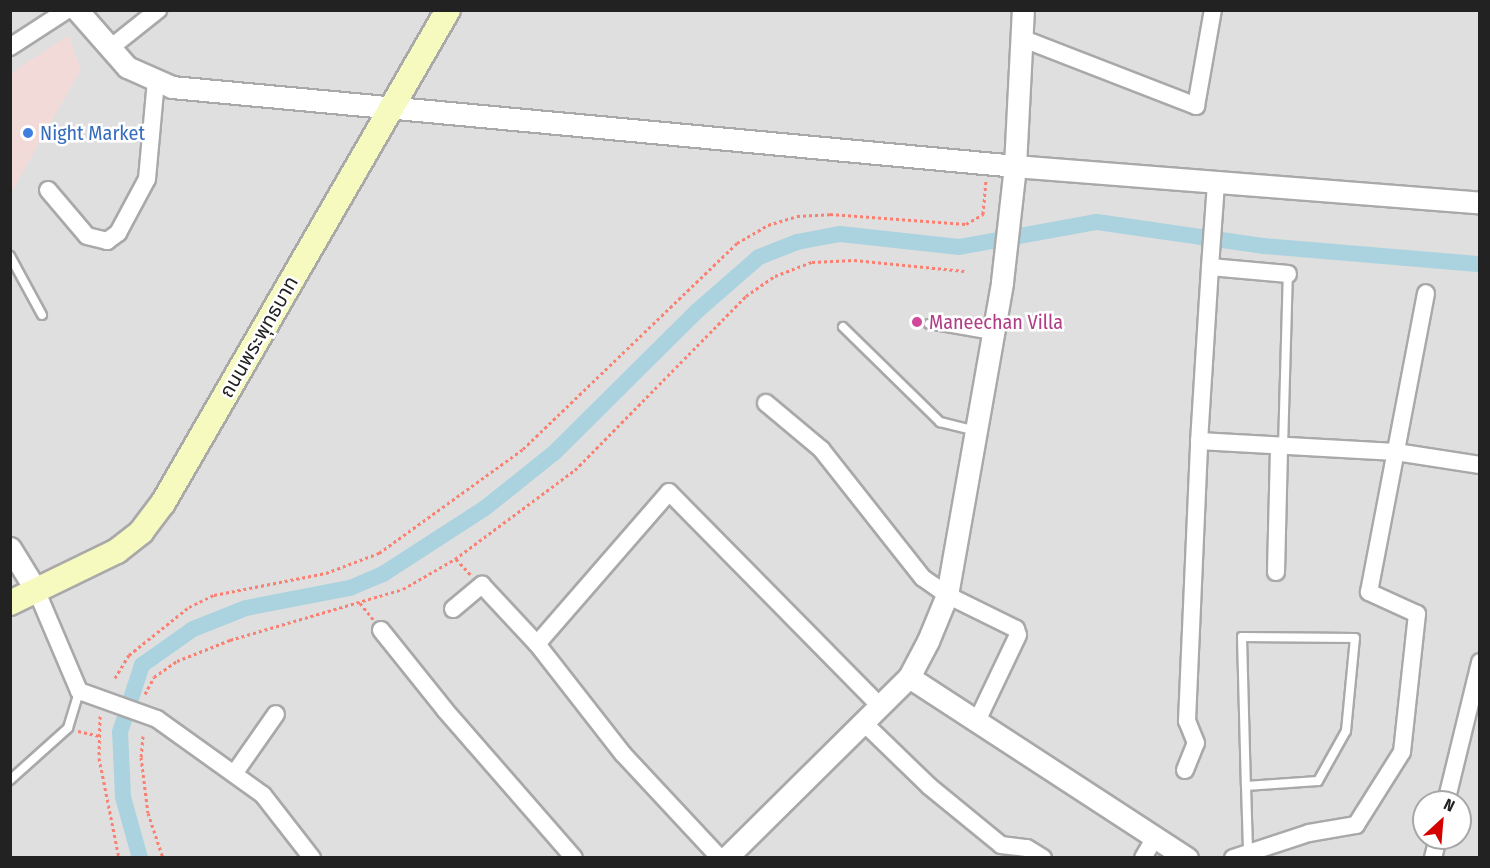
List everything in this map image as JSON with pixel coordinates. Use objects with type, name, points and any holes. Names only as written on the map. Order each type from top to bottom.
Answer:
[{"type":"main road","name":"ถนนพระพุทธบาท","points":[[10,603],[37,592],[117,551],[141,532],[163,503],[448,10]]},
{"type":"street","points":[[10,47],[67,10]]},
{"type":"street","points":[[77,10],[127,67],[172,87],[392,110],[987,163],[1216,190],[1479,203]]},
{"type":"street","points":[[109,49],[158,10]]},
{"type":"street","points":[[726,858],[881,707],[909,676],[928,641],[947,595],[1002,282],[1016,166],[1023,10]]},
{"type":"street","points":[[1021,38],[1196,106],[1213,10]]},
{"type":"street","points":[[48,190],[87,236],[107,241],[118,233],[147,179],[156,81]]},
{"type":"street","points":[[1185,770],[1196,743],[1187,721],[1199,441],[1216,190]]},
{"type":"street","points":[[1210,262],[1288,274]]},
{"type":"street","points":[[1233,858],[1248,850],[1309,833],[1356,825],[1402,752],[1417,614],[1369,592],[1426,292]]},
{"type":"street","points":[[766,403],[821,449],[853,484],[908,560],[947,595],[1011,624],[1018,635],[977,721]]},
{"type":"street","points":[[1199,441],[1281,448],[1396,452],[1479,465]]},
{"type":"street","points":[[1276,572],[1281,448]]},
{"type":"street","points":[[537,644],[669,492],[881,707]]},
{"type":"street","points":[[10,548],[37,592],[79,692],[157,719],[262,795],[312,858]]},
{"type":"street","points":[[453,609],[482,585],[537,644],[623,754],[720,858]]},
{"type":"street","points":[[381,630],[446,710],[574,858]]},
{"type":"street","points":[[1449,790],[1479,662]]},
{"type":"street","points":[[909,676],[1187,858]]},
{"type":"street","points":[[234,774],[276,714]]},
{"type":"street","points":[[864,723],[929,786],[1002,845],[1027,848],[1043,858]]},
{"type":"street","points":[[1143,858],[1155,837]]},
{"type":"lane","points":[[10,256],[42,315]]},
{"type":"lane","points":[[1281,448],[1288,274]]},
{"type":"lane","points":[[929,324],[993,335]]},
{"type":"lane","points":[[843,327],[940,422],[976,431]]},
{"type":"lane","points":[[1246,786],[1318,781],[1346,731],[1355,638],[1242,637],[1246,786],[1248,850]]},
{"type":"lane","points":[[10,780],[68,728],[79,692]]},
{"type":"path","points":[[115,678],[129,655],[189,608],[214,595],[326,573],[379,553],[523,449],[737,243],[768,225],[797,216],[830,214],[966,224],[983,214],[987,163]]},
{"type":"path","points":[[145,694],[154,677],[177,661],[230,640],[403,590],[455,559],[575,470],[746,296],[775,276],[812,262],[854,260],[964,271]]},
{"type":"path","points":[[455,559],[482,585]]},
{"type":"path","points":[[359,603],[381,630]]},
{"type":"path","points":[[99,716],[105,799],[119,858]]},
{"type":"path","points":[[68,728],[99,736]]},
{"type":"path","points":[[143,736],[141,757],[146,803],[163,858]]},
{"type":"shaded area","points":[[10,11],[1479,11],[1479,857],[11,857]]},
{"type":"shaded area","name":"Night Market","points":[[68,36],[81,69],[11,193],[11,73]]},
{"type":"waterway","points":[[140,858],[123,797],[120,732],[142,665],[193,629],[246,608],[350,588],[383,574],[485,508],[554,453],[697,311],[759,257],[797,242],[840,234],[959,247],[1097,222],[1264,246],[1480,264]]},
{"type":"place","name":"Night Market","points":[[28,133]]},
{"type":"place","name":"Maneechan Villa","points":[[917,322]]}]
